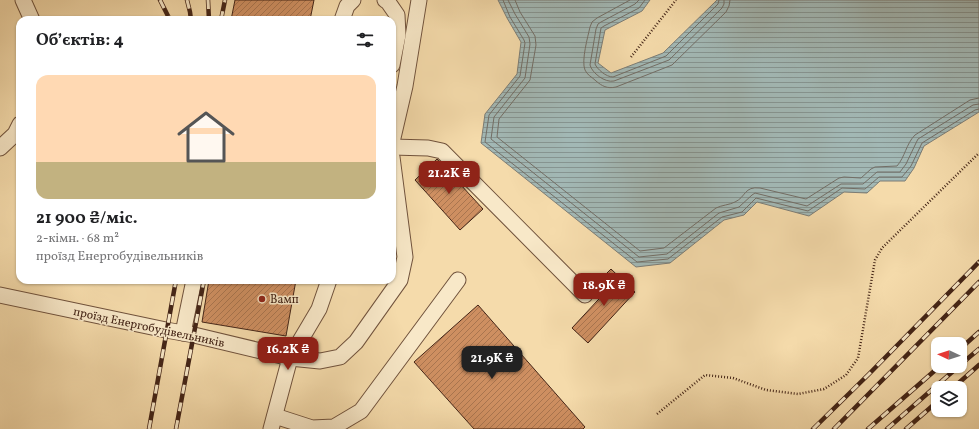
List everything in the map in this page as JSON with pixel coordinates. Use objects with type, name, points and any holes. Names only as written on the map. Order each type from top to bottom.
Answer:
[{"type":"street","points":[[23,0],[30,16]]},
{"type":"street","points":[[343,16],[347,6],[353,0]]},
{"type":"street","points":[[385,0],[397,15],[398,35],[396,45]]},
{"type":"street","points":[[396,125],[405,86],[419,0]]},
{"type":"street","points":[[0,148],[16,133]]},
{"type":"street","points":[[396,147],[428,148],[442,151],[585,295]]},
{"type":"street","name":"проїзд Енергобудівельників","points":[[0,295],[194,335],[290,358],[320,361],[340,357],[356,342],[400,280],[405,257],[396,188]]},
{"type":"street","points":[[328,284],[319,309],[290,358],[273,422],[312,428],[334,427],[361,411],[458,280]]},
{"type":"street","points":[[183,333],[193,284]]},
{"type":"path","points":[[631,57],[676,0]]},
{"type":"path","points":[[657,414],[705,376],[733,378],[766,390],[798,394],[824,389],[846,375],[858,358],[875,260],[882,248],[979,153]]},
{"type":"water","points":[[498,0],[650,0],[642,11],[605,30],[598,63],[611,73],[663,53],[717,0],[979,0],[979,112],[924,146],[914,168],[905,181],[880,181],[867,193],[844,192],[809,216],[757,202],[744,215],[724,220],[670,263],[636,267],[481,143],[485,114],[517,74],[521,42]]},
{"type":"building","points":[[235,0],[314,0],[311,16],[232,16]]},
{"type":"building","points":[[437,159],[483,209],[460,230],[415,180]]},
{"type":"building","points":[[611,269],[635,292],[588,343],[572,328],[610,287],[601,279]]},
{"type":"building","points":[[208,284],[295,284],[286,336],[202,322]]},
{"type":"building","points":[[478,305],[585,427],[583,429],[474,429],[414,362]]},
{"type":"railway","points":[[160,0],[168,16]]},
{"type":"railway","points":[[187,0],[190,16]]},
{"type":"railway","points":[[208,0],[209,16]]},
{"type":"railway","points":[[222,16],[225,0]]},
{"type":"railway","points":[[813,429],[979,262]]},
{"type":"railway","points":[[834,429],[979,282]]},
{"type":"railway","points":[[149,429],[175,284]]},
{"type":"railway","points":[[176,429],[203,284]]},
{"type":"railway","points":[[967,343],[979,332]]},
{"type":"railway","points":[[967,359],[979,349]]},
{"type":"railway","points":[[961,381],[979,365]]},
{"type":"railway","points":[[868,429],[932,373]]},
{"type":"railway","points":[[887,429],[951,373]]},
{"type":"railway","points":[[906,429],[931,407]]},
{"type":"place","name":"Вамп","points":[[262,299]]}]
